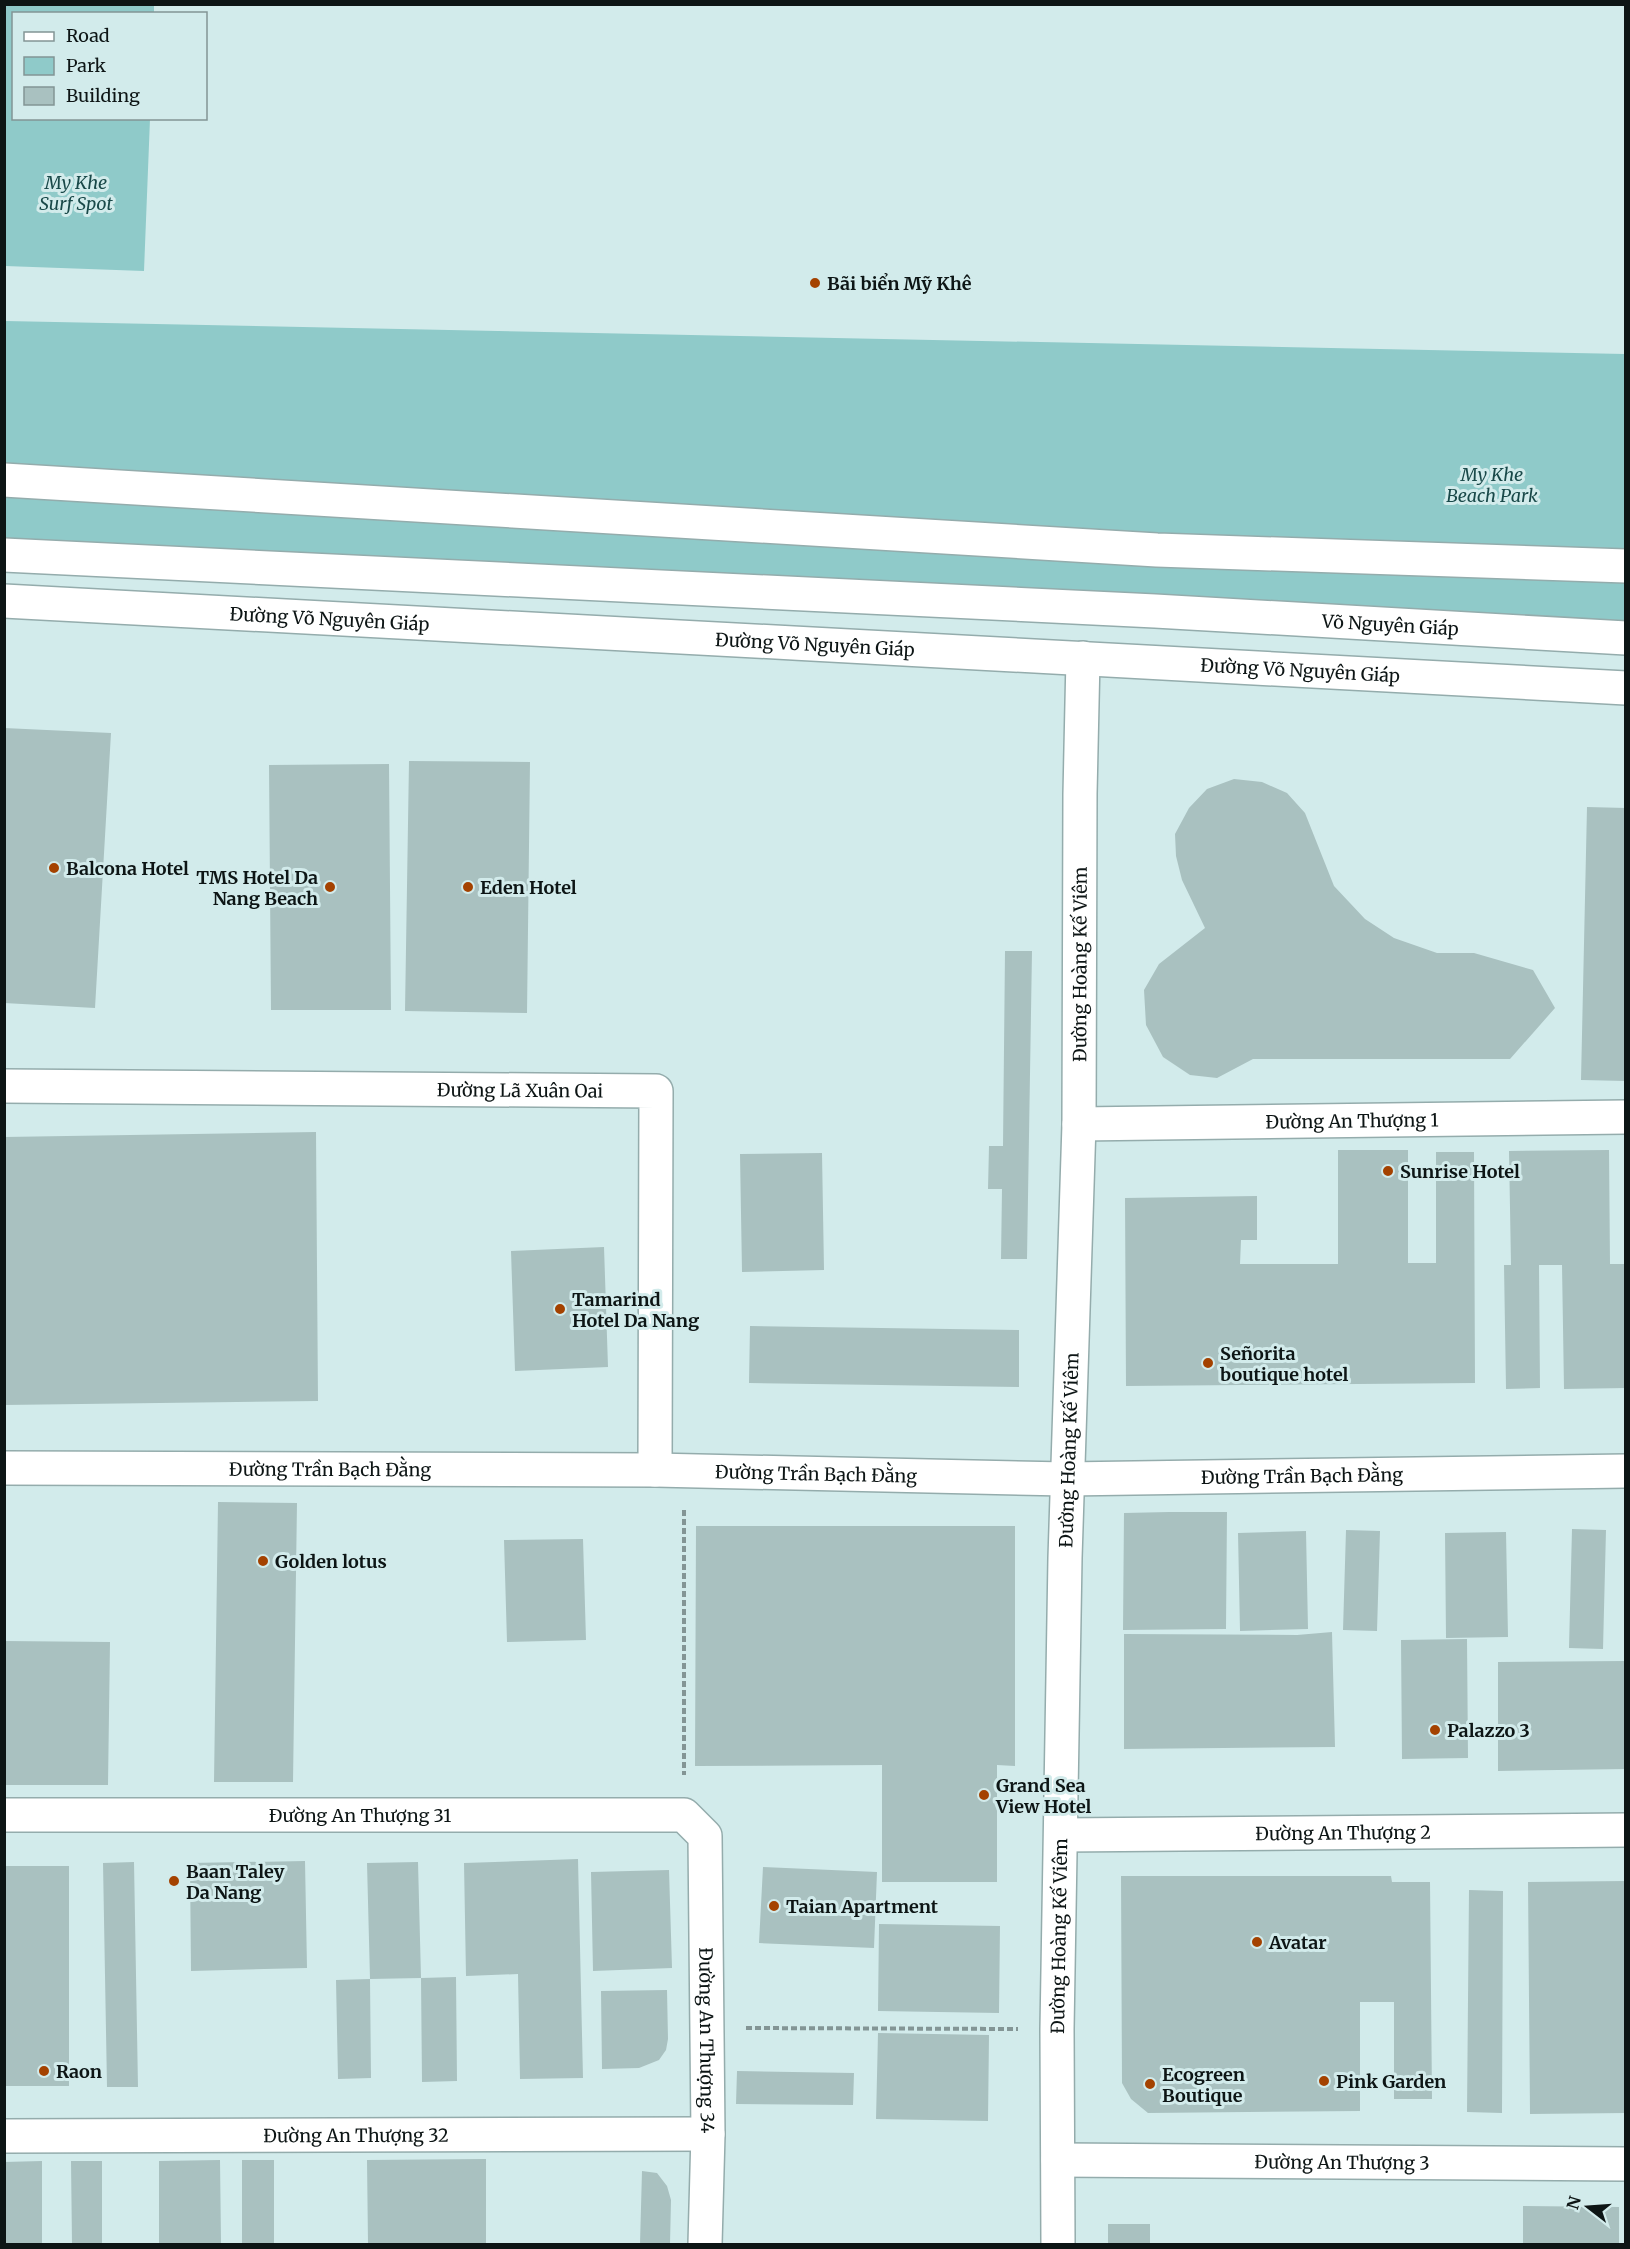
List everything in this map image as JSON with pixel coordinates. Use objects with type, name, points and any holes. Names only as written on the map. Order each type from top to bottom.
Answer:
[{"type":"street","points":[[4,480],[1157,550],[1626,566]]},
{"type":"street","points":[[4,555],[1084,607]]},
{"type":"street","name":"Đường Võ Nguyên Giáp","points":[[4,601],[1626,688]]},
{"type":"street","name":"Võ Nguyên Giáp","points":[[1084,607],[1626,638]]},
{"type":"street","name":"Đường Hoàng Kế Viêm","points":[[1058,2244],[1057,2029],[1066,1479],[1079,1124],[1080,794],[1084,607]]},
{"type":"street","name":"Đường Lã Xuân Oai","points":[[4,1086],[656,1091],[655,1470]]},
{"type":"street","name":"Đường An Thượng 1","points":[[1079,1124],[1626,1117]]},
{"type":"street","name":"Đường Trần Bạch Đằng","points":[[4,1468],[655,1470],[1066,1479],[1626,1471]]},
{"type":"street","name":"Đường An Thượng 31","points":[[4,1815],[695,1826]]},
{"type":"street","name":"Đường An Thượng 34","points":[[695,1826],[707,2028],[708,2134],[705,2244]]},
{"type":"street","name":"Đường An Thượng 2","points":[[1061,1834],[1626,1830]]},
{"type":"street","name":"Đường An Thượng 32","points":[[4,2136],[708,2134]]},
{"type":"street","name":"Đường An Thượng 3","points":[[1058,2160],[1626,2164]]},
{"type":"path","points":[[655,1470],[684,1509],[695,1826]]},
{"type":"path","points":[[707,2028],[1057,2029]]},
{"type":"green space","name":"My Khe Surf Spot","points":[[5,4],[154,5],[154,12],[12,12],[12,120],[150,120],[144,271],[5,266]]},
{"type":"green space","name":"My Khe Beach Park","points":[[5,321],[1625,354],[1625,624],[5,545]]},
{"type":"building","name":"Balcona Hotel","points":[[4,728],[111,733],[95,1008],[4,1003]]},
{"type":"building","name":"Eden Hotel","points":[[409,761],[530,762],[527,1013],[405,1011]]},
{"type":"building","name":"TMS Hotel Da Nang Beach","points":[[389,764],[391,1010],[271,1010],[269,765]]},
{"type":"building","points":[[1234,779],[1262,782],[1287,793],[1305,813],[1334,886],[1365,919],[1394,938],[1437,953],[1474,953],[1533,970],[1555,1008],[1510,1059],[1253,1059],[1217,1078],[1190,1075],[1163,1057],[1146,1025],[1144,990],[1159,964],[1205,928],[1182,880],[1176,856],[1175,834],[1189,808],[1207,789]]},
{"type":"building","points":[[1587,807],[1626,808],[1626,1081],[1581,1080]]},
{"type":"building","points":[[1005,951],[1032,951],[1027,1259],[1001,1259],[1002,1189],[988,1189],[989,1146],[1003,1146]]},
{"type":"building","points":[[316,1132],[318,1401],[4,1405],[4,1137]]},
{"type":"building","points":[[1338,1150],[1408,1150],[1408,1263],[1436,1263],[1436,1152],[1474,1152],[1475,1383],[1126,1386],[1125,1198],[1257,1196],[1257,1240],[1241,1240],[1240,1264],[1338,1264]]},
{"type":"building","points":[[1609,1150],[1610,1264],[1626,1264],[1626,1388],[1564,1389],[1562,1265],[1539,1265],[1540,1388],[1506,1389],[1504,1265],[1511,1265],[1509,1151]]},
{"type":"building","points":[[822,1153],[824,1270],[742,1272],[740,1154]]},
{"type":"building","name":"Tamarind Hotel Da Nang","points":[[604,1247],[608,1367],[515,1371],[511,1251]]},
{"type":"building","points":[[750,1326],[1019,1330],[1019,1387],[749,1383]]},
{"type":"building","points":[[218,1502],[297,1503],[293,1782],[214,1782]]},
{"type":"building","points":[[1227,1512],[1226,1629],[1123,1630],[1124,1513]]},
{"type":"building","points":[[696,1526],[1015,1526],[1015,1766],[997,1765],[997,1882],[882,1882],[882,1765],[695,1766]]},
{"type":"building","points":[[1572,1529],[1606,1530],[1603,1649],[1569,1648]]},
{"type":"building","points":[[1346,1530],[1380,1531],[1377,1631],[1343,1630]]},
{"type":"building","points":[[1306,1531],[1308,1629],[1240,1631],[1238,1533]]},
{"type":"building","points":[[1506,1532],[1508,1637],[1446,1638],[1445,1533]]},
{"type":"building","points":[[583,1539],[586,1640],[507,1642],[504,1540]]},
{"type":"building","points":[[1332,1632],[1335,1747],[1124,1749],[1124,1634],[1297,1635]]},
{"type":"building","points":[[1467,1639],[1468,1758],[1402,1759],[1401,1640]]},
{"type":"building","points":[[4,1641],[110,1642],[108,1785],[4,1785]]},
{"type":"building","points":[[1626,1661],[1626,1769],[1498,1771],[1498,1662]]},
{"type":"building","points":[[578,1859],[583,2078],[520,2079],[518,1974],[466,1976],[464,1863]]},
{"type":"building","points":[[305,1861],[307,1968],[191,1971],[190,1863]]},
{"type":"building","points":[[134,1862],[138,2087],[107,2087],[103,1863]]},
{"type":"building","points":[[418,1862],[421,1978],[370,1979],[367,1863]]},
{"type":"building","points":[[4,1866],[69,1866],[69,2086],[4,2086]]},
{"type":"building","points":[[763,1867],[877,1872],[874,1948],[759,1943]]},
{"type":"building","points":[[669,1870],[672,1968],[593,1971],[591,1872]]},
{"type":"building","points":[[1121,1876],[1391,1876],[1392,1882],[1430,1882],[1432,2099],[1394,2099],[1394,2002],[1360,2002],[1360,2111],[1148,2113],[1131,2099],[1122,2083]]},
{"type":"building","points":[[1626,1881],[1626,2113],[1530,2114],[1528,1882]]},
{"type":"building","points":[[1469,1890],[1503,1891],[1502,2113],[1467,2112]]},
{"type":"building","points":[[879,1924],[1000,1926],[999,2013],[878,2011]]},
{"type":"building","points":[[456,1977],[457,2081],[422,2082],[421,1978]]},
{"type":"building","points":[[370,1979],[371,2078],[338,2079],[336,1980]]},
{"type":"building","points":[[667,1990],[668,2039],[666,2050],[659,2060],[639,2068],[602,2069],[601,1991]]},
{"type":"building","points":[[878,2033],[989,2035],[988,2121],[876,2119]]},
{"type":"building","points":[[737,2071],[854,2073],[853,2105],[736,2104]]},
{"type":"building","points":[[486,2159],[486,2244],[368,2244],[367,2160]]},
{"type":"building","points":[[220,2160],[221,2244],[159,2244],[159,2161]]},
{"type":"building","points":[[242,2160],[274,2160],[274,2244],[242,2244]]},
{"type":"building","points":[[42,2161],[42,2244],[4,2244],[4,2162]]},
{"type":"building","points":[[71,2161],[102,2161],[102,2244],[72,2244]]},
{"type":"building","points":[[642,2171],[657,2173],[667,2186],[671,2200],[670,2244],[640,2244]]},
{"type":"building","points":[[1523,2206],[1619,2207],[1619,2244],[1523,2244]]},
{"type":"building","points":[[1108,2224],[1150,2224],[1150,2244],[1108,2244]]},
{"type":"place","name":"Bãi biển Mỹ Khê","points":[[815,283]]},
{"type":"place","name":"Balcona Hotel","points":[[54,868]]},
{"type":"place","name":"TMS Hotel Da Nang Beach","points":[[330,887]]},
{"type":"place","name":"Eden Hotel","points":[[468,887]]},
{"type":"place","name":"Sunrise Hotel","points":[[1388,1171]]},
{"type":"place","name":"Tamarind Hotel Da Nang","points":[[560,1309]]},
{"type":"place","name":"Señorita boutique hotel","points":[[1208,1363]]},
{"type":"place","name":"Golden lotus","points":[[263,1561]]},
{"type":"place","name":"Palazzo 3","points":[[1435,1730]]},
{"type":"place","name":"Grand Sea View Hotel","points":[[984,1795]]},
{"type":"place","name":"Baan Taley Da Nang","points":[[174,1881]]},
{"type":"place","name":"Taian Apartment","points":[[774,1906]]},
{"type":"place","name":"Avatar","points":[[1257,1942]]},
{"type":"place","name":"Raon","points":[[44,2071]]},
{"type":"place","name":"Pink Garden","points":[[1324,2081]]},
{"type":"place","name":"Ecogreen Boutique","points":[[1150,2084]]}]
